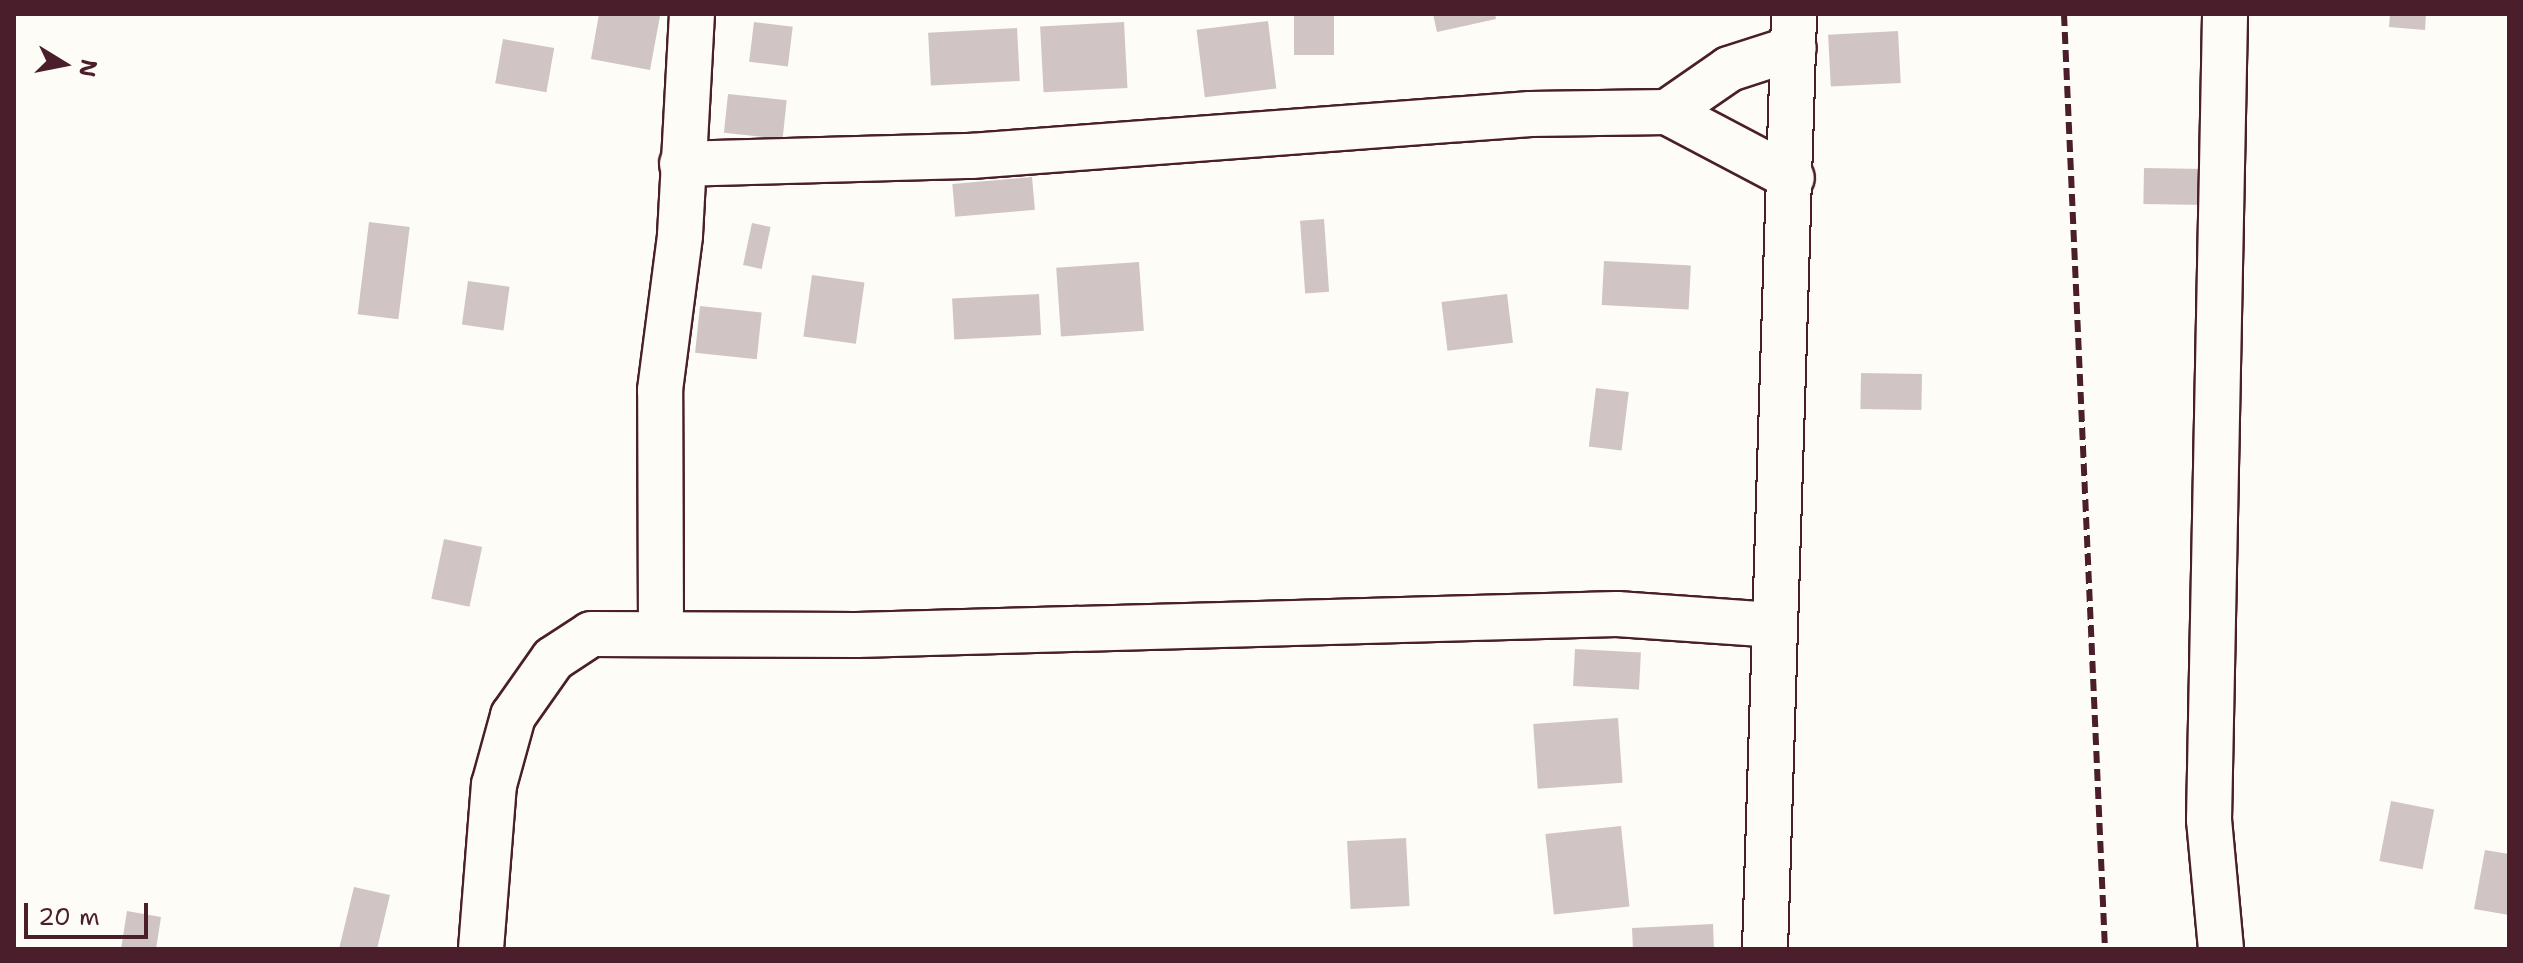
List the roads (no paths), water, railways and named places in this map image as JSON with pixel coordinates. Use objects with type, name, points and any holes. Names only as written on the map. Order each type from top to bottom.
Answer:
[{"type":"street","points":[[661,630],[658,445],[692,14]]},
{"type":"street","points":[[2221,949],[2209,805],[2225,14]]},
{"type":"street","points":[[1667,112],[1729,69],[1794,31]]},
{"type":"street","points":[[1765,949],[1773,625],[1792,178],[1794,31]]},
{"type":"street","points":[[682,164],[971,156],[1530,114],[1667,112],[1792,178]]},
{"type":"street","points":[[481,949],[494,785],[513,716],[553,659],[591,634],[661,630],[857,635],[1617,614],[1773,625]]},
{"type":"railway","points":[[2064,14],[2105,949]]}]
